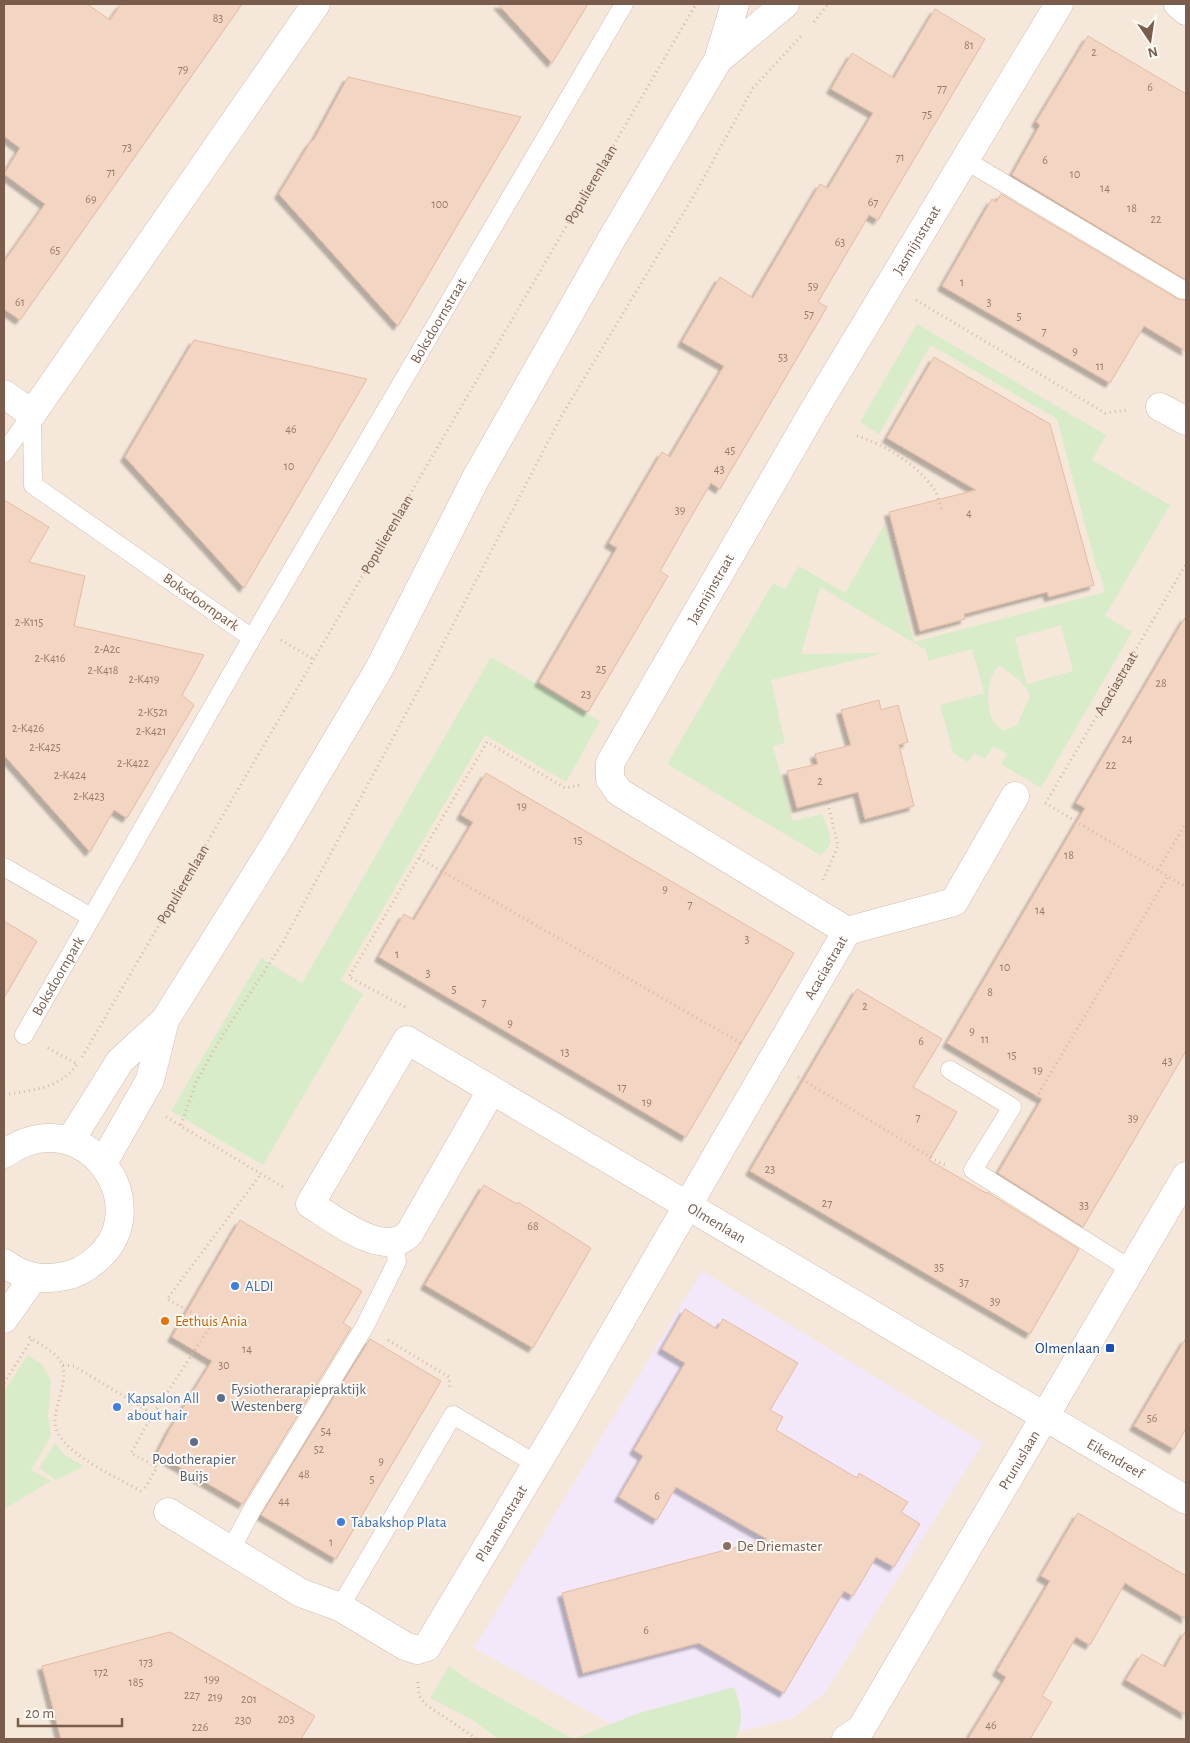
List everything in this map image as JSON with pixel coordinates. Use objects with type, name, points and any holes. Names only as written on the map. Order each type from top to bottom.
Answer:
[{"type":"street","points":[[4,394],[32,414],[316,4]]},
{"type":"street","points":[[70,1141],[120,1062],[165,1020],[277,841],[379,669],[476,478],[624,219],[718,60],[735,4]]},
{"type":"street","points":[[718,60],[786,4]]},
{"type":"street","name":"Jasmijnstraat","points":[[610,779],[610,763],[814,410],[1059,4]]},
{"type":"street","points":[[1178,4],[1186,11]]},
{"type":"street","points":[[1160,407],[1186,422]]},
{"type":"street","points":[[610,779],[619,792],[847,931]]},
{"type":"street","name":"Acaciastraat","points":[[687,1206],[847,931],[954,902],[1015,796]]},
{"type":"street","points":[[103,1163],[150,1080],[165,1020]]},
{"type":"street","points":[[407,1040],[310,1204],[374,1240],[394,1243],[403,1240],[409,1234],[491,1091]]},
{"type":"street","name":"Olmenlaan","points":[[407,1040],[1046,1416]]},
{"type":"street","points":[[4,1154],[16,1145],[34,1140],[52,1138],[70,1141],[82,1147],[103,1163],[113,1180],[118,1199],[118,1218],[113,1237],[103,1254],[89,1266],[71,1275],[52,1279],[33,1278],[15,1271],[4,1263]]},
{"type":"street","name":"Prunuslaan","points":[[846,1739],[861,1729],[1186,1176]]},
{"type":"street","name":"Platanenstraat","points":[[422,1649],[431,1644],[687,1206]]},
{"type":"street","points":[[4,1319],[33,1278]]},
{"type":"street","name":"Eikendreef","points":[[1046,1416],[1186,1500]]},
{"type":"street","points":[[168,1512],[301,1593],[340,1608],[405,1646],[422,1649]]},
{"type":"lane","name":"Boksdoornstraat","points":[[255,633],[624,4]]},
{"type":"lane","points":[[964,160],[1183,290]]},
{"type":"lane","points":[[4,453],[32,414]]},
{"type":"lane","name":"Boksdoornpark","points":[[24,1035],[255,633],[33,485],[32,414]]},
{"type":"lane","points":[[4,867],[91,917]]},
{"type":"lane","points":[[950,1070],[1012,1107],[973,1170],[1132,1270]]},
{"type":"lane","points":[[230,1551],[252,1510],[365,1326],[397,1260],[394,1243]]},
{"type":"lane","points":[[340,1608],[452,1415],[536,1464]]},
{"type":"path","name":"Populierenlaan","points":[[4,1095],[53,1086],[66,1078],[78,1064],[696,4]]},
{"type":"path","points":[[812,23],[828,4]]},
{"type":"path","points":[[181,1125],[196,1082],[221,1038],[282,944],[323,864],[431,667],[562,415],[696,192],[754,88],[806,30]]},
{"type":"path","points":[[890,284],[1105,413],[1160,407]]},
{"type":"path","points":[[857,436],[874,441],[921,473],[934,489],[942,510]]},
{"type":"path","name":"Acaciastraat","points":[[1045,803],[1186,564]]},
{"type":"path","points":[[255,633],[313,659]]},
{"type":"path","points":[[407,1040],[405,1008],[349,977],[487,742],[565,788],[610,779]]},
{"type":"path","points":[[1015,796],[1019,787],[1186,887]]},
{"type":"path","points":[[812,910],[830,860],[838,846],[827,800]]},
{"type":"path","points":[[1158,870],[1186,823]]},
{"type":"path","points":[[419,858],[771,1061],[942,1164],[973,1170]]},
{"type":"path","points":[[1012,1107],[1038,1097],[1168,876]]},
{"type":"path","points":[[142,1492],[157,1467],[131,1453],[153,1414],[212,1324],[166,1299],[262,1174]]},
{"type":"path","points":[[365,1326],[449,1377],[452,1415]]},
{"type":"path","points":[[4,1382],[32,1339],[57,1355],[63,1365],[64,1382],[55,1415],[56,1430],[68,1448],[155,1499],[168,1512]]},
{"type":"path","points":[[63,1365],[74,1366],[153,1414]]},
{"type":"path","points":[[422,1649],[418,1689],[421,1699],[428,1707],[477,1739]]},
{"type":"shaded area","points":[[4,4],[1186,4],[1186,1739],[4,1739]]},
{"type":"shaded area","name":"De Driemaster","points":[[702,1271],[983,1443],[825,1693],[793,1718],[709,1739],[638,1739],[474,1648]]},
{"type":"green space","points":[[917,324],[1106,435],[1092,460],[1170,505],[1105,616],[1132,632],[1041,788],[1001,764],[1007,754],[993,746],[985,759],[974,753],[968,762],[953,753],[940,705],[984,693],[972,649],[928,661],[926,650],[820,587],[801,654],[885,653],[771,680],[785,743],[773,746],[793,821],[822,814],[829,832],[830,842],[826,851],[820,855],[667,764],[773,583],[785,589],[799,566],[845,593],[885,524],[914,642],[1105,592],[1099,570],[1097,570],[1057,419],[931,345],[879,434],[860,422]],"holes":[[[1061,625],[1073,671],[1027,684],[1015,638]],[[1000,666],[1023,684],[1030,699],[1017,725],[1004,731],[993,721],[988,704],[990,681],[992,675]]]},
{"type":"green space","points":[[491,657],[600,721],[566,782],[485,735],[341,980],[363,994],[263,1165],[171,1111],[261,958],[302,983]]},
{"type":"green space","points":[[28,1355],[43,1366],[51,1381],[48,1417],[51,1436],[31,1470],[51,1481],[4,1509],[4,1391]]},
{"type":"green space","points":[[55,1443],[66,1456],[84,1466],[56,1480],[39,1468]]},
{"type":"green space","points":[[449,1666],[472,1682],[573,1739],[498,1739],[474,1721],[430,1698]]},
{"type":"green space","points":[[734,1687],[739,1701],[741,1720],[735,1739],[573,1739],[639,1713]]},
{"type":"building","points":[[4,4],[87,4],[110,20],[121,4],[242,4],[20,320],[4,309],[4,262],[45,204],[4,174],[20,148],[4,136]]},
{"type":"building","points":[[498,4],[588,4],[552,63]]},
{"type":"building","points":[[935,9],[985,39],[878,220],[869,215],[818,302],[827,307],[720,489],[711,483],[685,527],[660,571],[668,576],[588,712],[539,682],[617,548],[609,543],[662,452],[670,457],[724,366],[682,342],[720,277],[753,298],[820,184],[828,188],[873,113],[831,89],[852,53],[894,78]]},
{"type":"building","points":[[1088,36],[1186,94],[1186,280],[1012,175],[1040,125],[1036,122]]},
{"type":"building","points":[[348,77],[521,117],[398,326],[279,194],[310,143],[315,138]]},
{"type":"building","points":[[1001,194],[1178,299],[1186,300],[1186,351],[1144,326],[1110,383],[942,286],[992,199],[996,202]]},
{"type":"building","points":[[194,340],[367,379],[244,588],[125,457]]},
{"type":"building","points":[[934,357],[1050,424],[1094,585],[1049,597],[1047,592],[964,614],[965,619],[920,631],[889,512],[976,490],[887,438]]},
{"type":"building","points":[[4,500],[49,527],[29,562],[85,576],[74,626],[204,655],[182,695],[194,705],[127,818],[114,810],[90,852],[4,755]]},
{"type":"building","points":[[1186,616],[1186,1051],[1083,1227],[998,1173],[1042,1099],[947,1043],[1085,808],[1076,803]]},
{"type":"building","points":[[879,700],[881,710],[898,705],[908,742],[899,745],[914,806],[865,819],[858,792],[797,808],[787,771],[818,764],[815,754],[851,745],[841,710]]},
{"type":"building","points":[[486,773],[794,953],[686,1137],[379,957],[404,914],[414,920],[473,822],[461,815]]},
{"type":"building","points":[[4,921],[37,941],[4,998]]},
{"type":"building","points":[[857,989],[942,1039],[913,1087],[957,1112],[929,1160],[987,1192],[1079,1249],[1030,1334],[750,1171]]},
{"type":"building","points":[[484,1185],[517,1204],[518,1202],[591,1248],[533,1348],[425,1285]]},
{"type":"building","points":[[240,1220],[362,1291],[343,1323],[351,1328],[243,1504],[157,1454],[170,1429],[212,1361],[172,1337]]},
{"type":"building","points":[[685,1309],[717,1329],[723,1319],[798,1363],[770,1410],[783,1417],[776,1430],[857,1478],[859,1473],[908,1502],[901,1512],[920,1524],[894,1567],[876,1557],[853,1596],[844,1591],[784,1693],[699,1643],[583,1673],[562,1593],[767,1539],[676,1487],[657,1520],[619,1497],[643,1456],[634,1450],[685,1363],[662,1349]]},
{"type":"building","points":[[1186,1338],[1186,1429],[1174,1449],[1134,1426]]},
{"type":"building","points":[[370,1339],[441,1381],[336,1559],[261,1515]]},
{"type":"building","points":[[1078,1513],[1186,1576],[1186,1619],[1125,1583],[1090,1645],[1076,1637],[1042,1696],[1052,1702],[1030,1739],[968,1739],[1006,1677],[997,1671],[1050,1581],[1041,1576]]},
{"type":"building","points":[[1186,1630],[1186,1715],[1126,1680],[1142,1654],[1165,1667]]},
{"type":"building","points":[[170,1632],[315,1716],[301,1739],[61,1739],[42,1666]]},
{"type":"place","name":"ALDI","points":[[235,1286]]},
{"type":"place","name":"Eethuis Ania","points":[[165,1321]]},
{"type":"place","name":"Olmenlaan","points":[[1110,1348]]},
{"type":"place","name":"Fysiotherarapiepraktijk Westenberg","points":[[221,1398]]},
{"type":"place","name":"Kapsalon All about hair","points":[[117,1407]]},
{"type":"place","name":"Podotherapier Buijs","points":[[194,1442]]},
{"type":"place","name":"Tabakshop Plata","points":[[341,1522]]},
{"type":"place","name":"De Driemaster","points":[[727,1546]]}]
